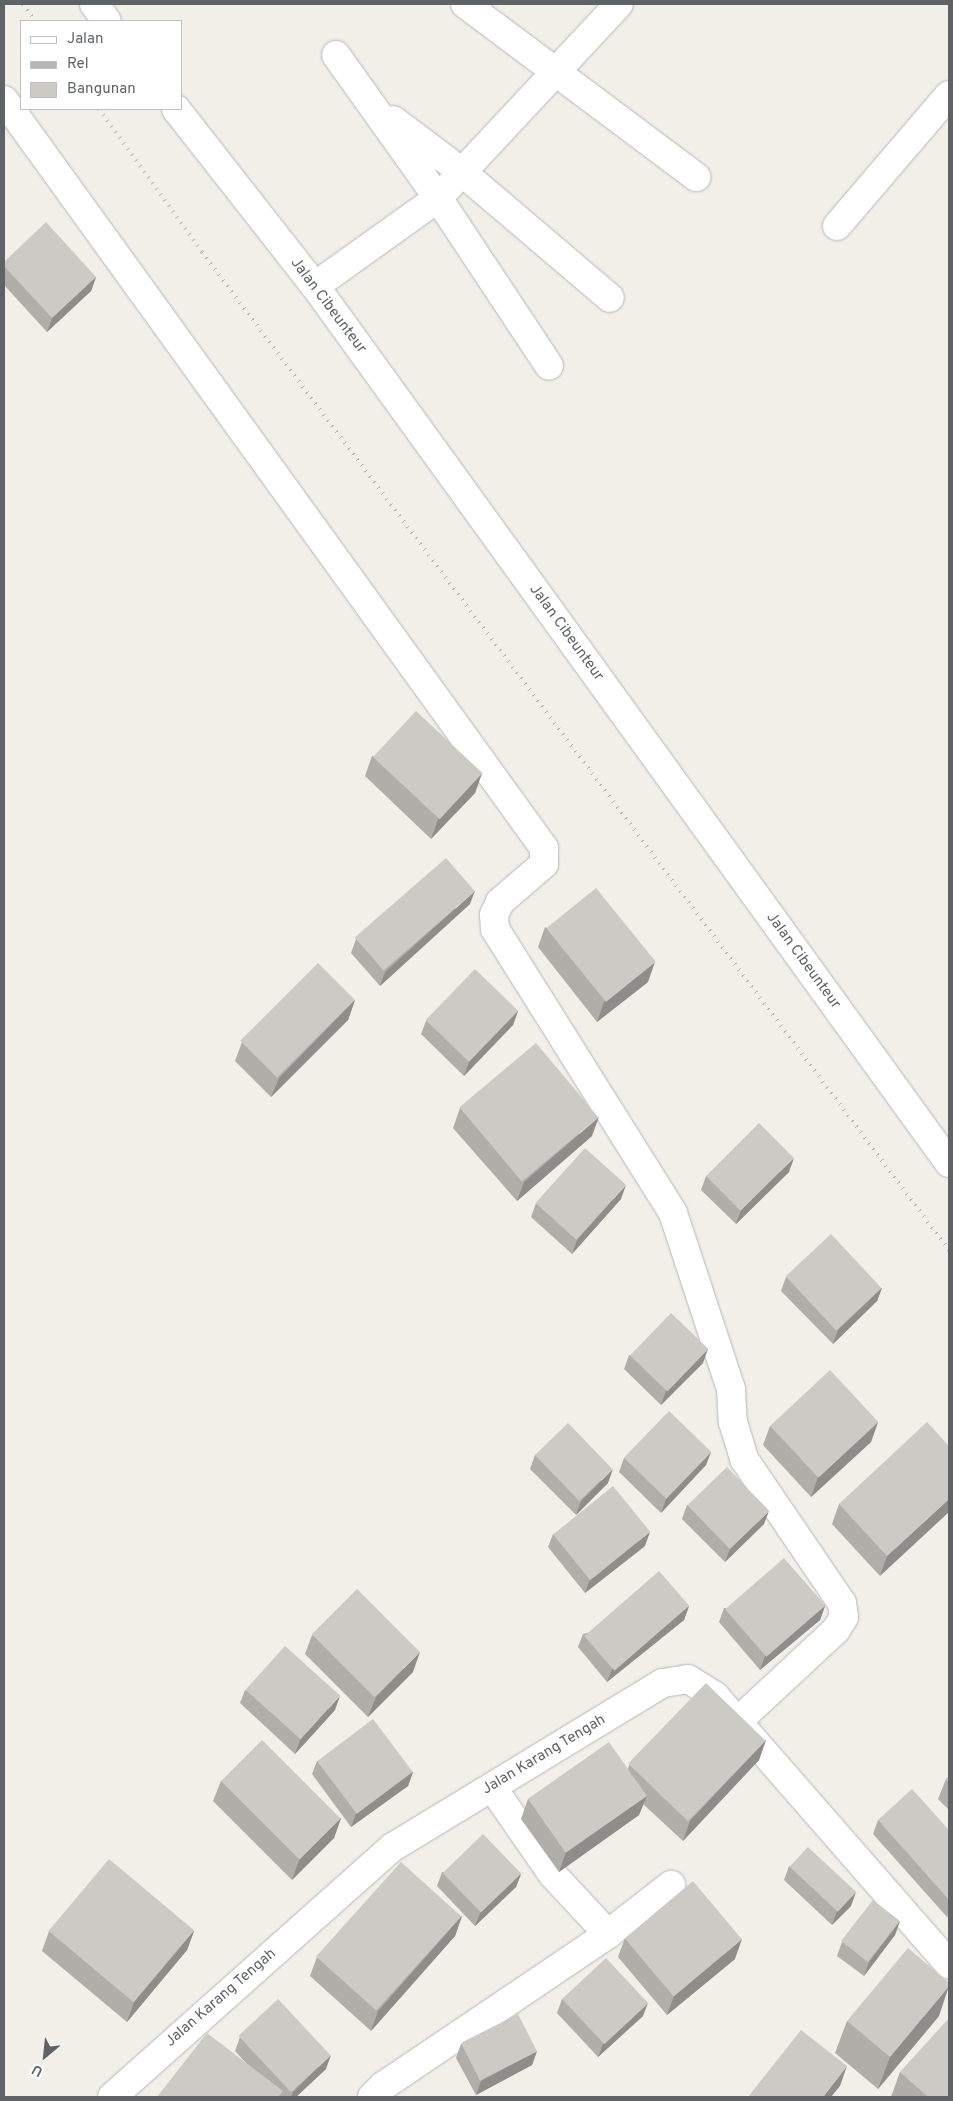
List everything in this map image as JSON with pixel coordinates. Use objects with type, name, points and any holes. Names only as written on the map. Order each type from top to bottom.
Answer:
[{"type":"street","points":[[94,4],[106,20]]},
{"type":"street","points":[[465,4],[696,177]]},
{"type":"street","points":[[315,286],[438,198],[619,4]]},
{"type":"street","points":[[336,55],[438,198],[549,366]]},
{"type":"street","points":[[838,226],[949,95]]},
{"type":"street","points":[[4,100],[544,848],[544,864],[500,902],[494,915],[494,929],[673,1213],[730,1389],[733,1422],[744,1459],[842,1603],[844,1617],[836,1630],[738,1721]]},
{"type":"street","points":[[371,103],[462,172],[610,298]]},
{"type":"street","name":"Jalan Cibeunteur","points":[[177,110],[315,286],[949,1163]]},
{"type":"street","name":"Jalan Karang Tengah","points":[[112,2097],[393,1847],[663,1683],[688,1679],[715,1696],[738,1721],[949,1964]]},
{"type":"street","points":[[492,1787],[553,1875],[608,1934]]},
{"type":"street","points":[[372,2097],[383,2086],[608,1934],[671,1885]]},
{"type":"building","points":[[46,222],[96,277],[52,318],[4,266],[4,262]]},
{"type":"building","points":[[416,711],[483,773],[440,819],[373,757]]},
{"type":"building","points":[[446,858],[475,891],[384,971],[355,937]]},
{"type":"building","points":[[596,888],[656,962],[606,1002],[546,928]]},
{"type":"building","points":[[318,963],[355,1000],[277,1078],[240,1041]]},
{"type":"building","points":[[475,969],[518,1011],[469,1062],[426,1020]]},
{"type":"building","points":[[536,1043],[598,1117],[522,1182],[459,1107]]},
{"type":"building","points":[[759,1123],[794,1158],[741,1211],[706,1176]]},
{"type":"building","points":[[585,1148],[626,1185],[576,1240],[535,1203]]},
{"type":"building","points":[[831,1234],[881,1288],[836,1330],[786,1276]]},
{"type":"building","points":[[671,1313],[708,1349],[667,1392],[630,1355]]},
{"type":"building","points":[[830,1370],[878,1422],[818,1478],[770,1426]]},
{"type":"building","points":[[669,1411],[711,1452],[666,1499],[624,1458]]},
{"type":"building","points":[[927,1422],[949,1446],[949,1499],[887,1556],[839,1504]]},
{"type":"building","points":[[568,1423],[612,1469],[579,1501],[535,1455]]},
{"type":"building","points":[[727,1467],[769,1511],[730,1549],[687,1505]]},
{"type":"building","points":[[613,1486],[650,1532],[590,1580],[553,1534]]},
{"type":"building","points":[[784,1558],[825,1606],[766,1657],[725,1609]]},
{"type":"building","points":[[659,1571],[689,1606],[614,1671],[584,1636]]},
{"type":"building","points":[[357,1589],[420,1652],[375,1697],[312,1634]]},
{"type":"building","points":[[285,1646],[340,1696],[301,1739],[246,1690]]},
{"type":"building","points":[[706,1683],[766,1741],[688,1821],[628,1764]]},
{"type":"building","points":[[373,1719],[413,1772],[357,1814],[317,1761]]},
{"type":"building","points":[[262,1740],[340,1818],[299,1860],[221,1781]]},
{"type":"building","points":[[609,1742],[647,1796],[566,1853],[528,1799]]},
{"type":"building","points":[[912,1789],[949,1830],[949,1900],[878,1820]]},
{"type":"building","points":[[483,1834],[521,1874],[481,1912],[443,1873]]},
{"type":"building","points":[[808,1847],[856,1892],[838,1912],[790,1867]]},
{"type":"building","points":[[109,1859],[194,1930],[134,2002],[49,1931]]},
{"type":"building","points":[[401,1862],[461,1916],[376,2011],[316,1956]]},
{"type":"building","points":[[693,1881],[742,1939],[674,1996],[625,1938]]},
{"type":"building","points":[[873,1900],[900,1921],[868,1962],[841,1941]]},
{"type":"building","points":[[908,1948],[949,1983],[949,1986],[890,2057],[847,2021]]},
{"type":"building","points":[[606,1958],[648,2003],[604,2044],[562,1999]]},
{"type":"building","points":[[278,1999],[331,2055],[291,2092],[239,2036]]},
{"type":"building","points":[[518,2014],[537,2051],[480,2080],[461,2043]]},
{"type":"building","points":[[949,2018],[949,2097],[928,2097],[900,2072]]},
{"type":"building","points":[[801,2030],[847,2066],[823,2097],[748,2097]]},
{"type":"building","points":[[207,2033],[283,2091],[278,2097],[157,2097]]},
{"type":"railway","points":[[23,4],[34,20]]},
{"type":"railway","points":[[100,110],[202,252],[949,1250]]}]
